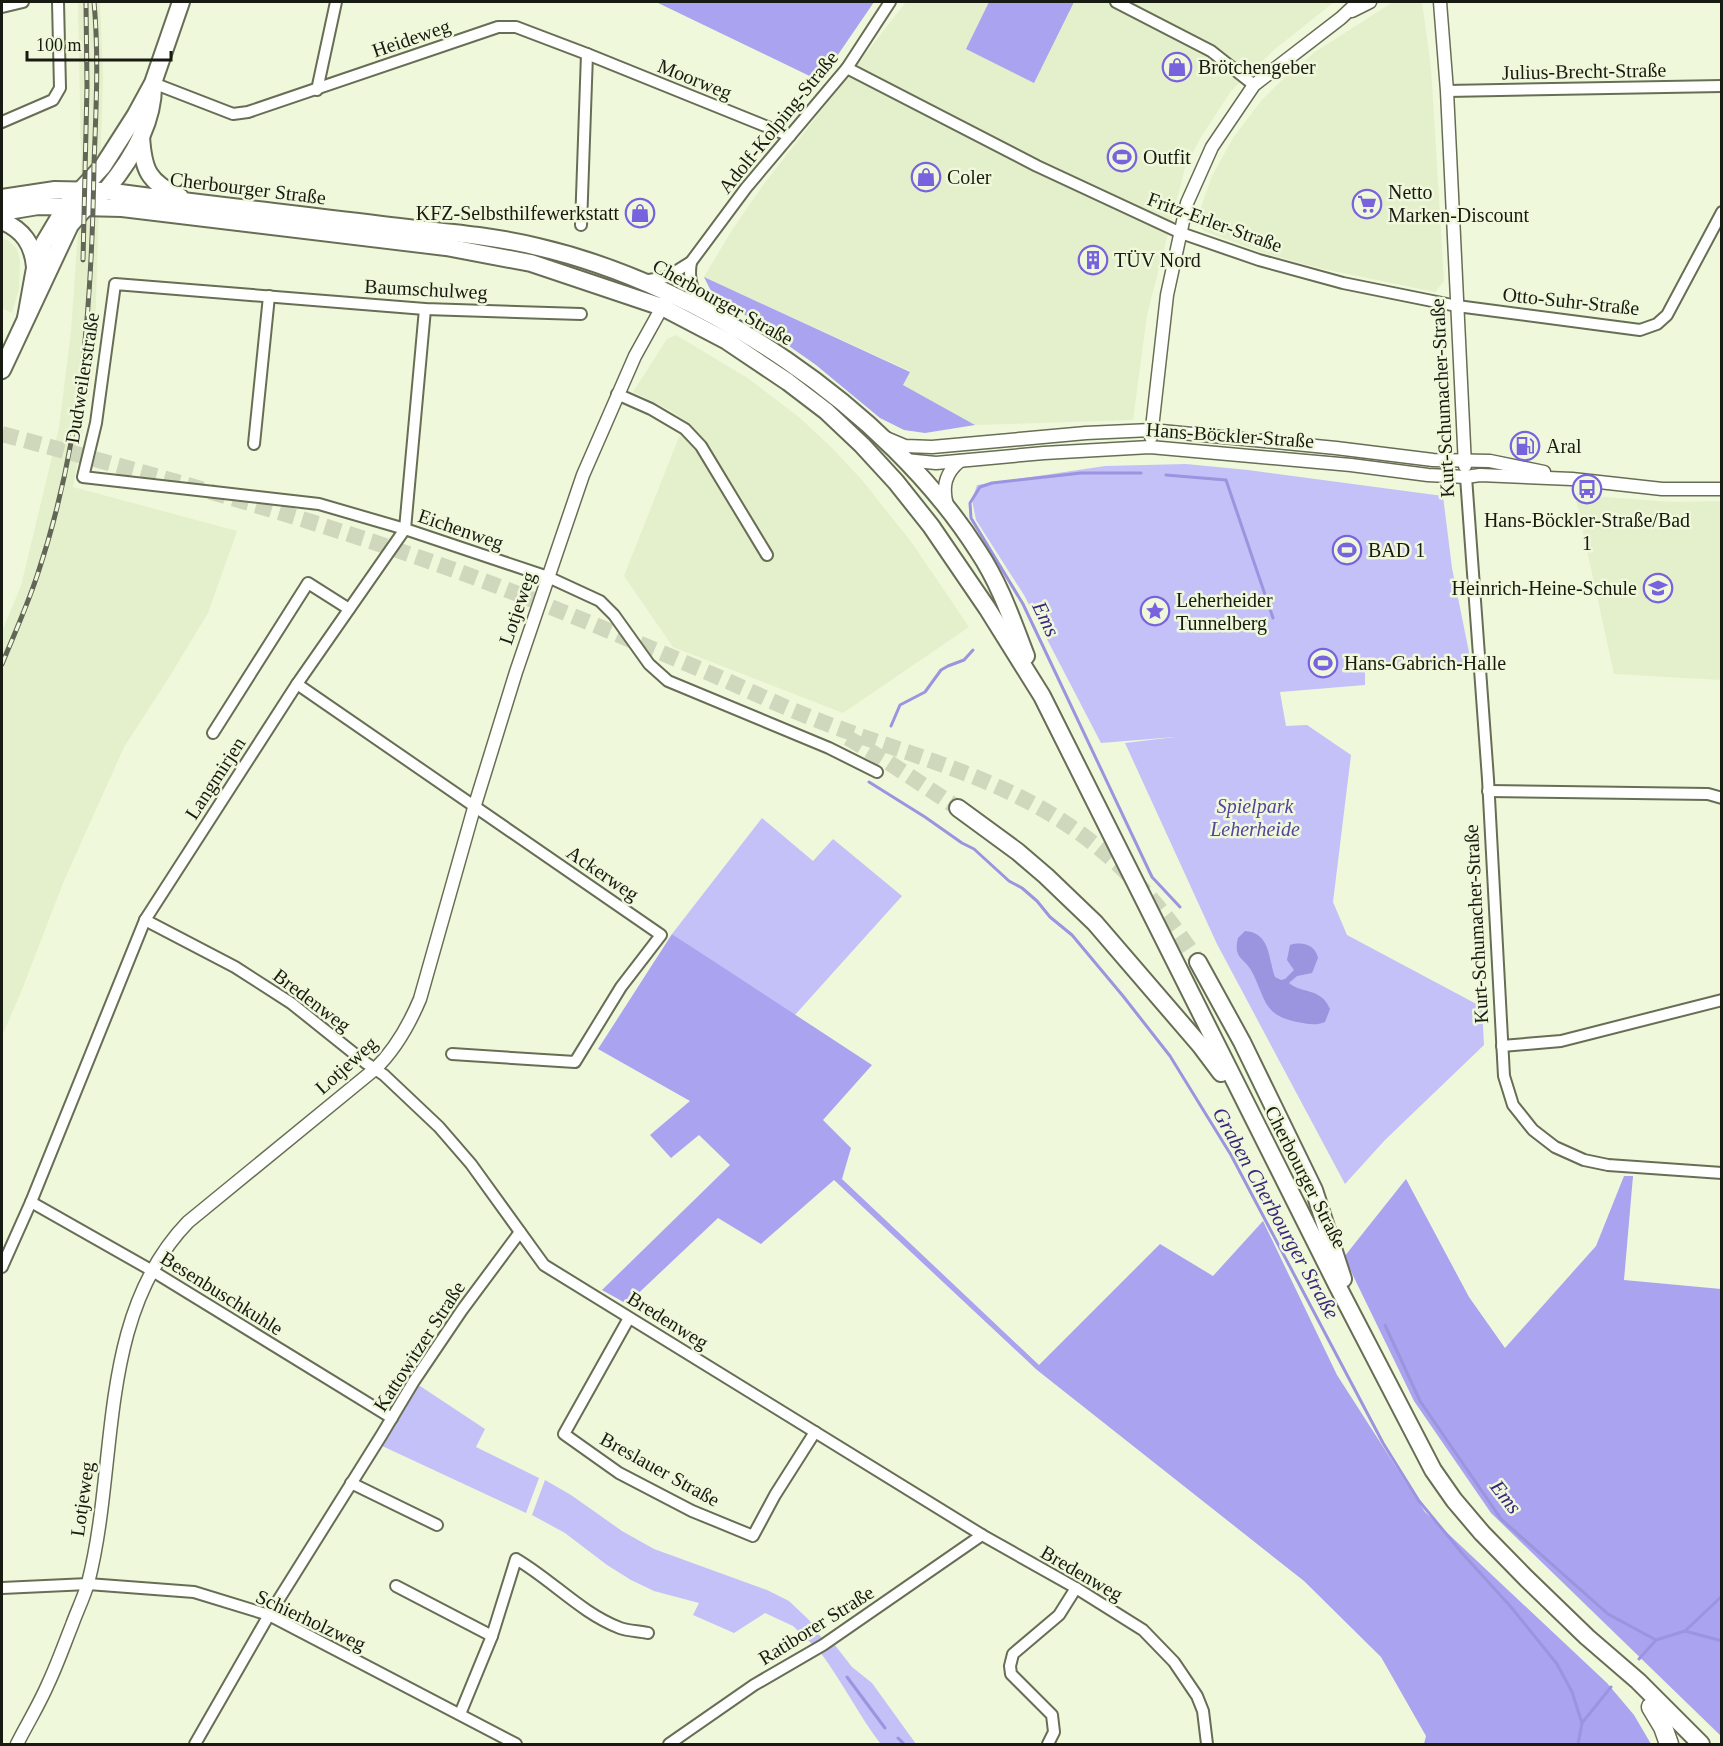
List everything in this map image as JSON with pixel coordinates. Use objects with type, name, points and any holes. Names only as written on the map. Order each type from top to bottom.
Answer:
[{"type":"highway","points":[[1651,1707],[1670,1744]]},
{"type":"main road","points":[[26,318],[35,268],[49,234],[66,206],[92,179],[113,152],[153,83],[181,2]]},
{"type":"main road","points":[[2,370],[70,225],[105,191],[126,163],[141,136],[152,107],[153,83]]},
{"type":"main road","points":[[141,136],[147,172],[154,182],[167,191],[195,203]]},
{"type":"main road","name":"Cherbourger Straße","points":[[2,198],[55,190],[105,191],[502,240],[578,257],[643,281],[666,300],[788,382],[826,411],[862,445],[896,482],[957,562],[1042,696]]},
{"type":"main road","name":"Cherbourger Straße","points":[[2,212],[38,206],[87,206],[188,215],[488,254],[531,263],[709,314],[804,372],[873,430],[947,506],[979,552],[1000,588],[1042,696],[1359,1328],[1433,1470],[1454,1500],[1482,1533],[1688,1744]]},
{"type":"main road","points":[[2,221],[25,236],[32,248],[35,268]]},
{"type":"main road","points":[[862,445],[874,453],[904,460],[899,467],[896,482]]},
{"type":"main road","points":[[958,808],[1018,852],[1095,923],[1200,1045],[1249,1110]]},
{"type":"main road","points":[[1198,962],[1242,1042],[1314,1190],[1359,1328]]},
{"type":"main road","name":"Cherbourger Straße","points":[[1592,1644],[1638,1681],[1701,1744]]},
{"type":"main road","name":"Cherbourger Straße","points":[[1592,1644],[1642,1677],[1713,1744]]},
{"type":"street","points":[[2,7],[23,2]]},
{"type":"street","points":[[2,122],[53,100],[60,88],[58,2]]},
{"type":"street","points":[[317,90],[336,2]]},
{"type":"street","name":"Adolf-Kolping-Straße","points":[[643,281],[667,277],[691,262],[746,188],[847,68],[891,2]]},
{"type":"street","points":[[1116,2],[1211,51],[1254,85]]},
{"type":"street","points":[[1150,447],[1166,306],[1190,194],[1212,147],[1254,85],[1341,18],[1358,2]]},
{"type":"street","points":[[1341,18],[1370,2]]},
{"type":"street","name":"Kurt-Schumacher-Straße","points":[[1440,2],[1447,91],[1465,461],[1488,791],[1502,1046],[1561,1041],[1722,1000]]},
{"type":"street","name":"Heideweg","points":[[153,83],[233,114],[248,112],[317,90],[498,27],[516,27],[587,54]]},
{"type":"street","points":[[581,225],[587,54]]},
{"type":"street","name":"Moorweg","points":[[587,54],[790,136]]},
{"type":"street","name":"Fritz-Erler-Straße","points":[[847,68],[1036,166],[1181,233],[1259,260],[1322,278],[1457,306]]},
{"type":"street","name":"Julius-Brecht-Straße","points":[[1447,91],[1722,86]]},
{"type":"street","name":"Otto-Suhr-Straße","points":[[1457,306],[1640,330],[1657,324],[1667,315],[1722,212]]},
{"type":"street","points":[[691,262],[689,276],[692,288],[709,314]]},
{"type":"street","name":"Baumschulweg","points":[[115,284],[425,309],[581,314]]},
{"type":"street","name":"Dudweilerstraße","points":[[83,477],[96,423],[115,284]]},
{"type":"street","points":[[254,444],[269,296]]},
{"type":"street","name":"Lotjeweg","points":[[17,1744],[49,1683],[88,1584],[103,1501],[118,1375],[139,1298],[151,1270],[164,1249],[188,1222],[375,1069],[395,1048],[410,1022],[420,999],[474,808],[527,636],[583,475],[635,356],[666,300]]},
{"type":"street","name":"Langmirjen","points":[[2,1267],[31,1202],[145,920],[297,684],[405,529],[425,309]]},
{"type":"street","points":[[617,394],[651,409],[685,429],[701,446],[767,555]]},
{"type":"street","name":"Hans-Böckler-Straße","points":[[873,430],[889,440],[919,448],[1086,433],[1151,430],[1432,460],[1490,461],[1572,479]]},
{"type":"street","name":"Hans-Böckler-Straße","points":[[904,460],[936,463],[1054,452],[1150,447],[1318,461],[1428,475],[1572,479],[1662,489],[1722,489]]},
{"type":"street","points":[[904,460],[908,454],[919,448]]},
{"type":"street","points":[[947,506],[944,488],[946,479],[953,467],[960,461]]},
{"type":"street","name":"Eichenweg","points":[[83,477],[319,504],[405,529],[548,577],[600,602],[614,615],[649,664],[668,681],[829,748],[877,772]]},
{"type":"street","points":[[213,733],[308,584],[349,609]]},
{"type":"street","name":"Ackerweg","points":[[297,684],[661,935],[621,987],[575,1062],[452,1054]]},
{"type":"street","points":[[1488,791],[1708,794],[1722,798]]},
{"type":"street","name":"Bredenweg","points":[[145,920],[235,967],[291,1003],[384,1075],[439,1127],[471,1164],[544,1265],[982,1535],[1076,1588],[1143,1630],[1174,1662],[1197,1696],[1203,1711],[1207,1744]]},
{"type":"street","points":[[1502,1046],[1504,1076],[1513,1105],[1533,1130],[1556,1147],[1584,1160],[1608,1165],[1722,1173]]},
{"type":"street","name":"Besenbuschkuhle","points":[[31,1202],[151,1270],[392,1418]]},
{"type":"street","name":"Kattowitzer Straße","points":[[195,1744],[269,1615],[414,1381],[520,1232]]},
{"type":"street","name":"Breslauer Straße","points":[[629,1318],[564,1434],[619,1473],[692,1511],[753,1536],[775,1495],[815,1432]]},
{"type":"street","points":[[351,1483],[437,1525]]},
{"type":"street","name":"Ratiborer Straße","points":[[669,1744],[754,1685],[823,1645],[982,1535]]},
{"type":"street","points":[[460,1714],[492,1636],[516,1559],[550,1581],[577,1605],[621,1629],[648,1633]]},
{"type":"street","name":"Schierholzweg","points":[[2,1588],[88,1584],[194,1592],[269,1615],[516,1744]]},
{"type":"street","points":[[396,1586],[492,1636]]},
{"type":"street","points":[[1048,1744],[1054,1732],[1052,1716],[1011,1674],[1010,1666],[1013,1654],[1059,1616],[1076,1588]]},
{"type":"shaded area","points":[[78,2],[100,2],[103,77],[94,366],[73,487],[237,531],[208,613],[124,747],[63,883],[2,1036],[2,631],[21,586],[59,428],[71,332],[81,160]]},
{"type":"shaded area","points":[[656,2],[874,2],[820,81]]},
{"type":"shaded area","points":[[906,2],[1334,2],[1275,49],[1231,91],[1201,137],[1185,168],[1147,315],[1133,420],[975,425],[903,385],[910,371],[704,277],[732,230],[764,184]]},
{"type":"shaded area","points":[[989,2],[1074,2],[1034,83],[966,49]]},
{"type":"shaded area","points":[[1393,2],[1422,2],[1431,68],[1444,281],[1435,292],[1319,268],[1264,253],[1204,231],[1197,219],[1212,176],[1233,138],[1261,101],[1315,52]]},
{"type":"shaded area","points":[[2,238],[17,249],[20,261],[19,289],[12,313],[2,308]]},
{"type":"shaded area","points":[[704,277],[910,372],[903,385],[975,425],[925,433],[904,430],[880,418],[816,365],[711,291]]},
{"type":"shaded area","points":[[676,335],[749,379],[800,418],[832,448],[862,480],[912,543],[969,627],[843,713],[673,647],[624,576],[687,422],[671,411],[633,392],[667,339]]},
{"type":"shaded area","name":"Heinrich-Heine-Schule","points":[[1575,495],[1673,502],[1721,501],[1721,680],[1614,674]]},
{"type":"shaded area","points":[[1245,931],[1260,936],[1267,948],[1275,977],[1281,980],[1294,970],[1287,960],[1290,945],[1304,944],[1314,950],[1318,958],[1312,973],[1297,976],[1289,983],[1316,994],[1326,1002],[1330,1009],[1325,1022],[1308,1024],[1297,1022],[1277,1015],[1271,1010],[1251,970],[1237,950],[1238,938]]},
{"type":"shaded area","points":[[672,934],[872,1065],[823,1120],[851,1148],[842,1179],[1039,1365],[1160,1244],[1213,1276],[1263,1221],[1337,1375],[1425,1512],[1607,1683],[1634,1715],[1651,1744],[1424,1744],[1426,1736],[1381,1657],[1304,1581],[1037,1370],[834,1180],[761,1244],[718,1218],[627,1304],[602,1290],[730,1165],[699,1135],[671,1158],[650,1135],[690,1101],[598,1049]]},
{"type":"shaded area","points":[[1624,1176],[1633,1176],[1624,1280],[1721,1289],[1721,1736],[1491,1513],[1414,1401],[1344,1257],[1406,1179],[1469,1297],[1505,1348],[1596,1246]]},
{"type":"green space","name":"Spielpark Leherheide","points":[[1186,464],[1443,496],[1452,568],[1472,667],[1365,669],[1365,685],[1280,692],[1286,726],[1307,725],[1351,755],[1333,902],[1347,935],[1482,1007],[1484,1045],[1385,1140],[1345,1184],[1217,944],[1125,743],[1175,737],[1101,743],[1024,595],[976,520],[972,500],[977,485],[1105,466]]},
{"type":"green space","points":[[762,818],[813,861],[833,839],[902,896],[794,1016],[672,934]]},
{"type":"green space","points":[[417,1384],[485,1429],[476,1447],[539,1478],[526,1513],[380,1445]]},
{"type":"green space","points":[[545,1480],[571,1495],[622,1531],[654,1549],[767,1590],[789,1601],[809,1620],[823,1640],[814,1646],[793,1626],[765,1613],[734,1633],[693,1615],[699,1603],[654,1591],[631,1580],[565,1533],[532,1515]]},
{"type":"green space","points":[[834,1644],[852,1667],[872,1683],[916,1744],[879,1744],[820,1652]]},
{"type":"waterway","name":"Ems","points":[[1141,473],[1081,473],[992,483],[980,487],[970,503],[971,518],[1023,604],[1152,877],[1180,907]]},
{"type":"waterway","name":"Ems","points":[[1166,475],[1226,480],[1273,618]]},
{"type":"waterway","name":"Graben Cherbourger Straße","points":[[891,726],[900,705],[925,692],[941,670],[964,660],[973,650]]},
{"type":"waterway","name":"Graben Cherbourger Straße","points":[[869,782],[974,849],[1009,881],[1022,888],[1037,901],[1050,917],[1072,935],[1170,1056],[1231,1155],[1383,1443],[1419,1501],[1557,1664],[1572,1692],[1582,1723]]},
{"type":"waterway","name":"Ems","points":[[1385,1325],[1420,1401],[1501,1519],[1608,1614],[1656,1640]]},
{"type":"waterway","points":[[1685,1631],[1722,1596]]},
{"type":"waterway","points":[[1639,1659],[1656,1640],[1685,1631],[1722,1641]]},
{"type":"waterway","points":[[847,1677],[885,1728]]},
{"type":"waterway","points":[[1578,1744],[1582,1723],[1611,1687]]},
{"type":"waterway","points":[[898,1738],[904,1744]]},
{"type":"tunnel","points":[[2,434],[178,482],[294,517],[468,575],[619,635],[782,706],[840,729],[939,763],[1003,789],[1065,823],[1104,852],[1155,903],[1198,962]]},
{"type":"tunnel","points":[[848,738],[958,808]]},
{"type":"railway","points":[[2,664],[33,587],[52,526],[65,475],[82,372],[93,216],[97,83],[94,2]]},
{"type":"railway","points":[[83,260],[87,87],[86,3]]},
{"type":"place","name":"Brötchengeber","points":[[1177,67]]},
{"type":"place","name":"Outfit","points":[[1122,157]]},
{"type":"place","name":"Coler","points":[[926,177]]},
{"type":"place","name":"Netto Marken-Discount","points":[[1367,204]]},
{"type":"place","name":"KFZ-Selbsthilfewerkstatt","points":[[640,213]]},
{"type":"place","name":"TÜV Nord","points":[[1093,260]]},
{"type":"place","name":"Aral","points":[[1525,446]]},
{"type":"place","name":"Hans-Böckler-Straße/Bad 1","points":[[1587,489]]},
{"type":"place","name":"BAD 1","points":[[1347,550]]},
{"type":"place","name":"Heinrich-Heine-Schule","points":[[1658,588]]},
{"type":"place","name":"Leherheider Tunnelberg","points":[[1155,611]]},
{"type":"place","name":"Hans-Gabrich-Halle","points":[[1323,663]]}]
